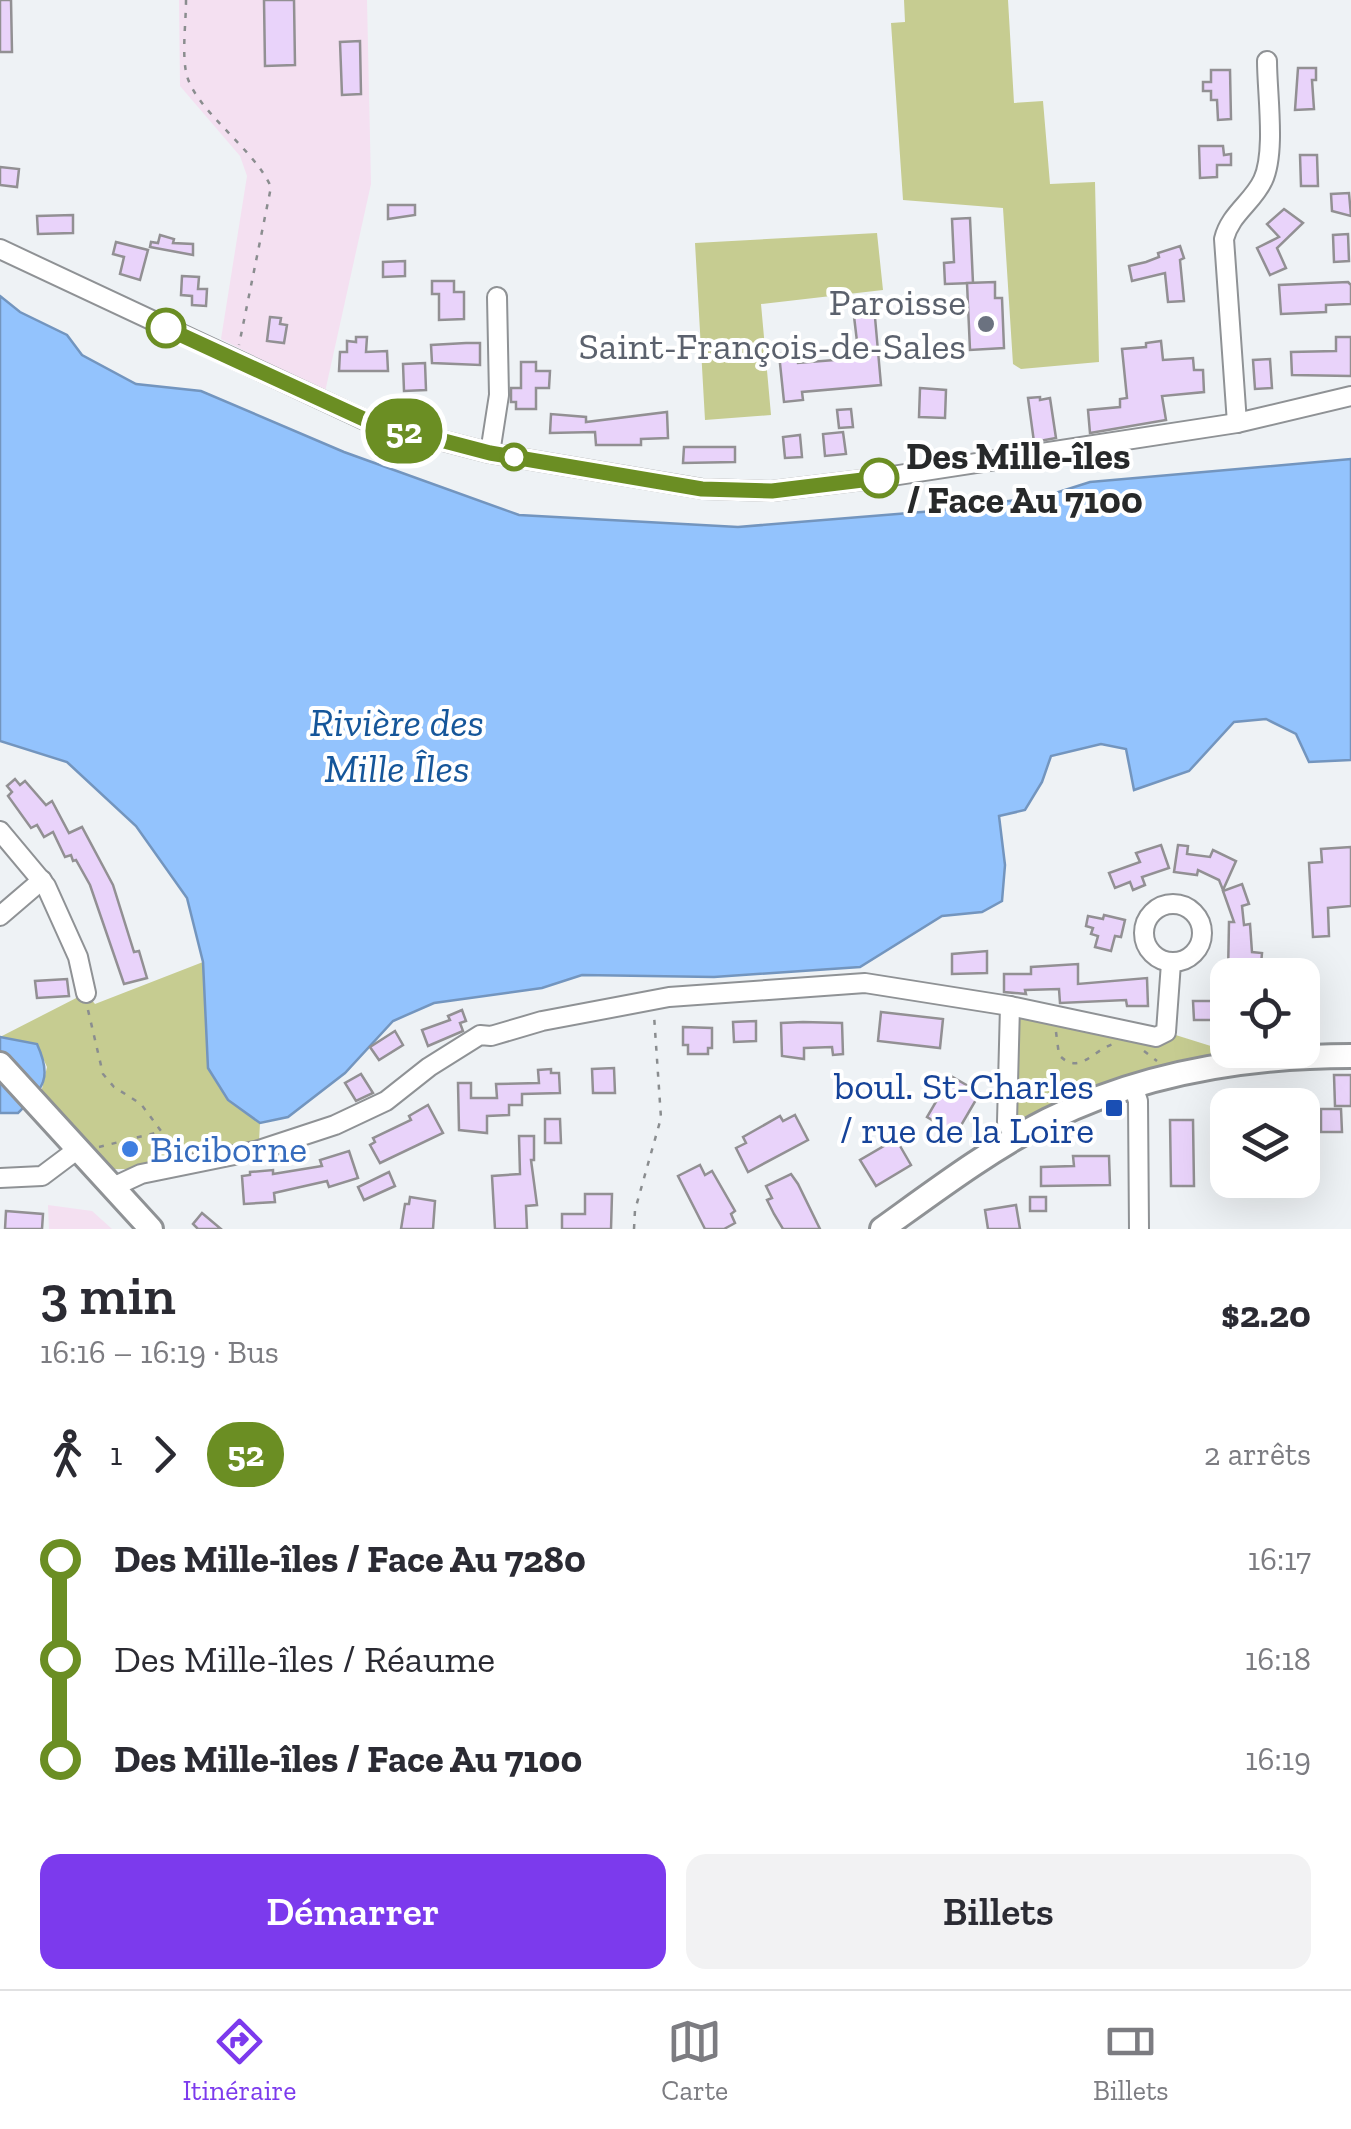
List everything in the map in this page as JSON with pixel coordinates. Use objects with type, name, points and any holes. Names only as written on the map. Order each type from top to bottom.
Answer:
[{"type":"main road","points":[[882,1229],[1015,1138],[1078,1106],[1133,1086],[1262,1058],[1351,1056]]},
{"type":"main road","points":[[0,1064],[60,1130],[84,1149],[151,1229]]},
{"type":"street","points":[[1236,423],[1224,239],[1227,226],[1262,184],[1268,165],[1267,61]]},
{"type":"street","points":[[0,250],[368,421],[490,453],[702,489],[772,491],[879,478],[1236,423],[1351,396]]},
{"type":"street","points":[[490,453],[499,396],[497,298]]},
{"type":"street","points":[[0,831],[42,880],[66,926],[86,993]]},
{"type":"street","points":[[0,916],[42,880]]},
{"type":"street","points":[[113,1188],[130,1177],[259,1150],[335,1125],[386,1101],[429,1067],[480,1036],[542,1020],[653,1000],[864,983],[1010,1006],[1156,1037],[1166,1032],[1172,963]]},
{"type":"street","points":[[1010,1006],[1007,1122],[1015,1138]]},
{"type":"street","points":[[1133,1086],[1138,1100],[1139,1229]]},
{"type":"street","points":[[0,1178],[42,1176],[84,1149]]},
{"type":"path","points":[[186,0],[186,74],[196,94],[264,171],[271,187],[236,361]]},
{"type":"path","points":[[86,993],[103,1074],[114,1088],[141,1104],[161,1131],[203,1161]]},
{"type":"path","points":[[634,1229],[635,1210],[661,1118],[653,1000]]},
{"type":"path","points":[[1058,1016],[1056,1047],[1064,1061],[1082,1064],[1105,1046],[1118,1043]]},
{"type":"path","points":[[1140,1048],[1180,1074]]},
{"type":"path","points":[[84,1149],[161,1131]]},
{"type":"shaded area","points":[[179,0],[367,0],[371,184],[325,392],[221,339],[247,176],[240,156],[180,86]]},
{"type":"shaded area","points":[[48,1205],[92,1211],[112,1229],[49,1229]]},
{"type":"green space","points":[[904,0],[1008,0],[1014,103],[1043,101],[1050,184],[1095,182],[1099,362],[1021,369],[1013,364],[1003,208],[903,200],[891,23],[905,22]]},
{"type":"green space","points":[[877,233],[883,290],[761,304],[771,415],[705,420],[695,243]]},
{"type":"green space","points":[[203,962],[208,1068],[228,1100],[260,1123],[259,1141],[114,1169],[41,1093],[47,1067],[37,1045],[0,1037],[86,993],[95,1004]]},
{"type":"green space","points":[[1010,1006],[1166,1032],[1210,1046],[1210,1068],[1221,1068],[1180,1074],[1015,1138]]},
{"type":"water","name":"Rivière des Mille Îles","points":[[0,296],[20,312],[67,335],[82,355],[136,384],[201,391],[344,452],[519,515],[738,527],[934,511],[1046,496],[1090,482],[1351,459],[1351,760],[1309,762],[1296,734],[1266,719],[1234,722],[1189,771],[1134,790],[1126,749],[1101,744],[1051,756],[1042,782],[1025,810],[999,816],[1005,865],[1002,901],[982,912],[942,916],[860,967],[714,977],[582,975],[542,988],[434,1003],[393,1021],[345,1073],[288,1117],[260,1123],[228,1100],[208,1068],[203,962],[187,898],[136,826],[67,762],[0,741]]},
{"type":"water","points":[[0,1037],[37,1044],[42,1056],[43,1082],[18,1113],[0,1113]]},
{"type":"building","points":[[0,0],[11,0],[12,52],[0,52]]},
{"type":"building","points":[[264,0],[294,0],[295,65],[265,66]]},
{"type":"building","points":[[360,41],[361,94],[342,95],[340,42]]},
{"type":"building","points":[[1298,68],[1316,68],[1316,80],[1312,80],[1314,109],[1295,110]]},
{"type":"building","points":[[1211,70],[1230,70],[1231,119],[1218,120],[1217,100],[1211,100],[1211,91],[1203,91],[1203,82],[1211,82]]},
{"type":"building","points":[[1199,146],[1223,146],[1224,155],[1231,154],[1231,165],[1217,165],[1217,177],[1200,178]]},
{"type":"building","points":[[1300,155],[1317,155],[1318,186],[1301,186]]},
{"type":"building","points":[[0,167],[19,169],[17,187],[0,185]]},
{"type":"building","points":[[1349,193],[1351,216],[1332,211],[1331,194]]},
{"type":"building","points":[[388,205],[415,205],[415,215],[388,219]]},
{"type":"building","points":[[1284,209],[1303,223],[1277,248],[1286,268],[1270,275],[1257,248],[1279,237],[1267,224]]},
{"type":"building","points":[[73,215],[73,233],[38,234],[37,216]]},
{"type":"building","points":[[970,218],[973,283],[945,284],[944,263],[954,262],[952,219]]},
{"type":"building","points":[[1348,234],[1349,261],[1334,262],[1333,235]]},
{"type":"building","points":[[160,235],[174,239],[173,243],[193,244],[193,255],[150,247],[151,242],[158,243]]},
{"type":"building","points":[[116,242],[148,250],[140,280],[120,274],[124,257],[113,254]]},
{"type":"building","points":[[1180,246],[1184,258],[1180,260],[1184,301],[1168,302],[1165,273],[1132,281],[1129,266]]},
{"type":"building","points":[[405,261],[405,276],[383,277],[383,262]]},
{"type":"building","points":[[182,276],[199,277],[198,289],[207,289],[206,306],[192,305],[192,296],[181,295]]},
{"type":"building","points":[[432,281],[454,281],[454,292],[464,292],[464,319],[439,320],[439,294],[432,294]]},
{"type":"building","name":"Paroisse Saint-François-de-Sales","points":[[995,282],[995,298],[1002,298],[1004,348],[970,350],[967,283]]},
{"type":"building","points":[[1348,282],[1351,304],[1326,305],[1326,312],[1281,314],[1279,285]]},
{"type":"building","points":[[874,306],[881,385],[802,392],[803,400],[784,402],[779,354],[797,353],[798,363],[859,358],[853,308]]},
{"type":"building","points":[[270,317],[281,318],[280,324],[287,325],[284,343],[267,341]]},
{"type":"building","points":[[356,337],[367,337],[366,352],[387,351],[388,371],[339,371],[340,352],[347,352],[347,341],[356,342]]},
{"type":"building","points":[[1336,337],[1351,337],[1351,376],[1292,375],[1291,352],[1336,351]]},
{"type":"building","points":[[1161,341],[1163,360],[1193,358],[1194,370],[1203,370],[1204,392],[1162,396],[1166,420],[1090,433],[1088,410],[1120,407],[1120,399],[1127,398],[1122,349]]},
{"type":"building","points":[[480,343],[480,365],[432,363],[431,345]]},
{"type":"building","points":[[1270,359],[1272,388],[1255,389],[1253,360]]},
{"type":"building","points":[[521,362],[536,362],[536,371],[550,371],[549,388],[536,388],[536,409],[516,409],[516,402],[511,402],[511,388],[521,388]]},
{"type":"building","points":[[425,363],[426,390],[404,391],[403,364]]},
{"type":"building","points":[[920,388],[946,390],[945,418],[919,417]]},
{"type":"building","points":[[1028,398],[1050,398],[1056,438],[1034,442]]},
{"type":"building","points":[[851,409],[853,427],[839,428],[837,410]]},
{"type":"building","points":[[667,412],[668,438],[641,439],[641,445],[596,445],[595,432],[550,433],[551,414],[586,417],[586,422]]},
{"type":"building","points":[[843,432],[846,454],[825,456],[823,434]]},
{"type":"building","points":[[800,435],[802,457],[785,458],[783,437]]},
{"type":"building","points":[[684,447],[735,447],[735,462],[683,463]]},
{"type":"building","points":[[15,779],[20,785],[25,781],[46,805],[52,801],[69,833],[82,827],[113,885],[134,952],[139,951],[147,978],[124,984],[90,885],[76,860],[71,855],[65,857],[53,832],[44,837],[37,825],[31,828],[8,796],[12,792],[7,786]]},
{"type":"building","points":[[1161,845],[1169,868],[1142,877],[1145,885],[1133,890],[1130,882],[1115,888],[1109,873],[1140,862],[1136,853]]},
{"type":"building","points":[[1178,845],[1188,846],[1187,854],[1210,857],[1213,850],[1236,861],[1223,890],[1219,880],[1198,870],[1197,875],[1174,872]]},
{"type":"building","points":[[1351,847],[1351,906],[1328,908],[1329,936],[1313,937],[1309,863],[1322,862],[1321,849]]},
{"type":"building","points":[[1242,884],[1249,904],[1242,906],[1244,925],[1250,924],[1252,952],[1262,953],[1262,958],[1228,958],[1229,922],[1234,922],[1223,891]]},
{"type":"building","points":[[1104,915],[1125,920],[1121,937],[1115,936],[1111,951],[1095,947],[1098,936],[1086,926],[1088,916],[1103,919]]},
{"type":"building","points":[[987,951],[987,973],[952,974],[952,954]]},
{"type":"building","points":[[1078,964],[1078,984],[1147,978],[1148,1006],[1127,1006],[1126,1000],[1060,1003],[1059,989],[1025,990],[1026,994],[1004,992],[1004,974],[1031,974],[1031,967]]},
{"type":"building","points":[[67,979],[69,996],[37,998],[35,981]]},
{"type":"building","points":[[1193,1001],[1210,1001],[1210,1020],[1194,1020]]},
{"type":"building","points":[[462,1010],[466,1021],[460,1023],[463,1031],[428,1046],[422,1030],[450,1020],[448,1016]]},
{"type":"building","points":[[881,1012],[943,1019],[940,1048],[878,1041]]},
{"type":"building","points":[[756,1021],[756,1041],[734,1042],[733,1022]]},
{"type":"building","points":[[781,1023],[842,1023],[843,1054],[833,1055],[832,1047],[804,1048],[804,1059],[782,1056]]},
{"type":"building","points":[[683,1027],[712,1028],[712,1048],[708,1048],[708,1054],[688,1054],[688,1045],[683,1045]]},
{"type":"building","points":[[395,1031],[403,1045],[379,1060],[370,1047]]},
{"type":"building","points":[[614,1068],[615,1093],[593,1093],[592,1069]]},
{"type":"building","points":[[551,1069],[551,1073],[559,1073],[560,1093],[522,1094],[522,1105],[509,1105],[509,1115],[487,1116],[487,1133],[459,1130],[458,1083],[471,1083],[471,1098],[497,1098],[496,1084],[539,1083],[538,1070]]},
{"type":"building","points":[[361,1074],[373,1093],[356,1101],[345,1083]]},
{"type":"building","points":[[1334,1075],[1351,1075],[1351,1106],[1335,1106]]},
{"type":"building","points":[[951,1076],[980,1093],[956,1134],[927,1117]]},
{"type":"building","points":[[428,1105],[443,1133],[380,1163],[370,1145],[375,1142],[373,1138],[411,1120],[409,1116]]},
{"type":"building","points":[[1321,1109],[1341,1109],[1342,1132],[1321,1132]]},
{"type":"building","points":[[795,1115],[808,1140],[748,1172],[736,1148],[746,1143],[743,1137],[780,1116],[783,1121]]},
{"type":"building","points":[[545,1119],[560,1119],[561,1143],[545,1143]]},
{"type":"building","points":[[1170,1120],[1193,1120],[1194,1186],[1171,1186]]},
{"type":"building","points":[[519,1136],[534,1136],[531,1160],[537,1205],[526,1206],[527,1229],[495,1229],[492,1176],[520,1174]]},
{"type":"building","points":[[896,1139],[911,1165],[876,1186],[860,1160]]},
{"type":"building","points":[[349,1151],[358,1178],[329,1187],[327,1181],[274,1193],[275,1202],[244,1204],[242,1176],[322,1166],[320,1160]]},
{"type":"building","points":[[1073,1156],[1109,1156],[1110,1185],[1041,1186],[1041,1167],[1074,1166]]},
{"type":"building","points":[[700,1165],[705,1175],[712,1171],[735,1211],[731,1214],[735,1223],[724,1229],[705,1229],[678,1176]]},
{"type":"building","points":[[389,1172],[395,1186],[364,1200],[358,1187]]},
{"type":"building","points":[[791,1174],[820,1229],[783,1229],[774,1214],[766,1186]]},
{"type":"building","points":[[585,1194],[612,1194],[611,1229],[562,1229],[562,1214],[585,1214]]},
{"type":"building","points":[[410,1197],[435,1201],[433,1229],[401,1229]]},
{"type":"building","points":[[1030,1197],[1046,1197],[1046,1211],[1030,1211]]},
{"type":"building","points":[[1016,1205],[1020,1229],[988,1229],[985,1210]]},
{"type":"building","points":[[6,1211],[43,1214],[42,1229],[5,1229]]},
{"type":"building","points":[[202,1213],[221,1229],[198,1229],[193,1224]]},
{"type":"bus line","name":"52","points":[[166,328],[368,421],[490,453],[702,489],[772,491],[879,478]]},
{"type":"place","name":"Paroisse Saint-François-de-Sales","points":[[986,324]]},
{"type":"place","name":"Des Mille-îles / Face Au 7100","points":[[879,478]]},
{"type":"place","name":"boul. St-Charles / rue de la Loire","points":[[1114,1108]]},
{"type":"place","name":"Biciborne","points":[[130,1149]]}]
